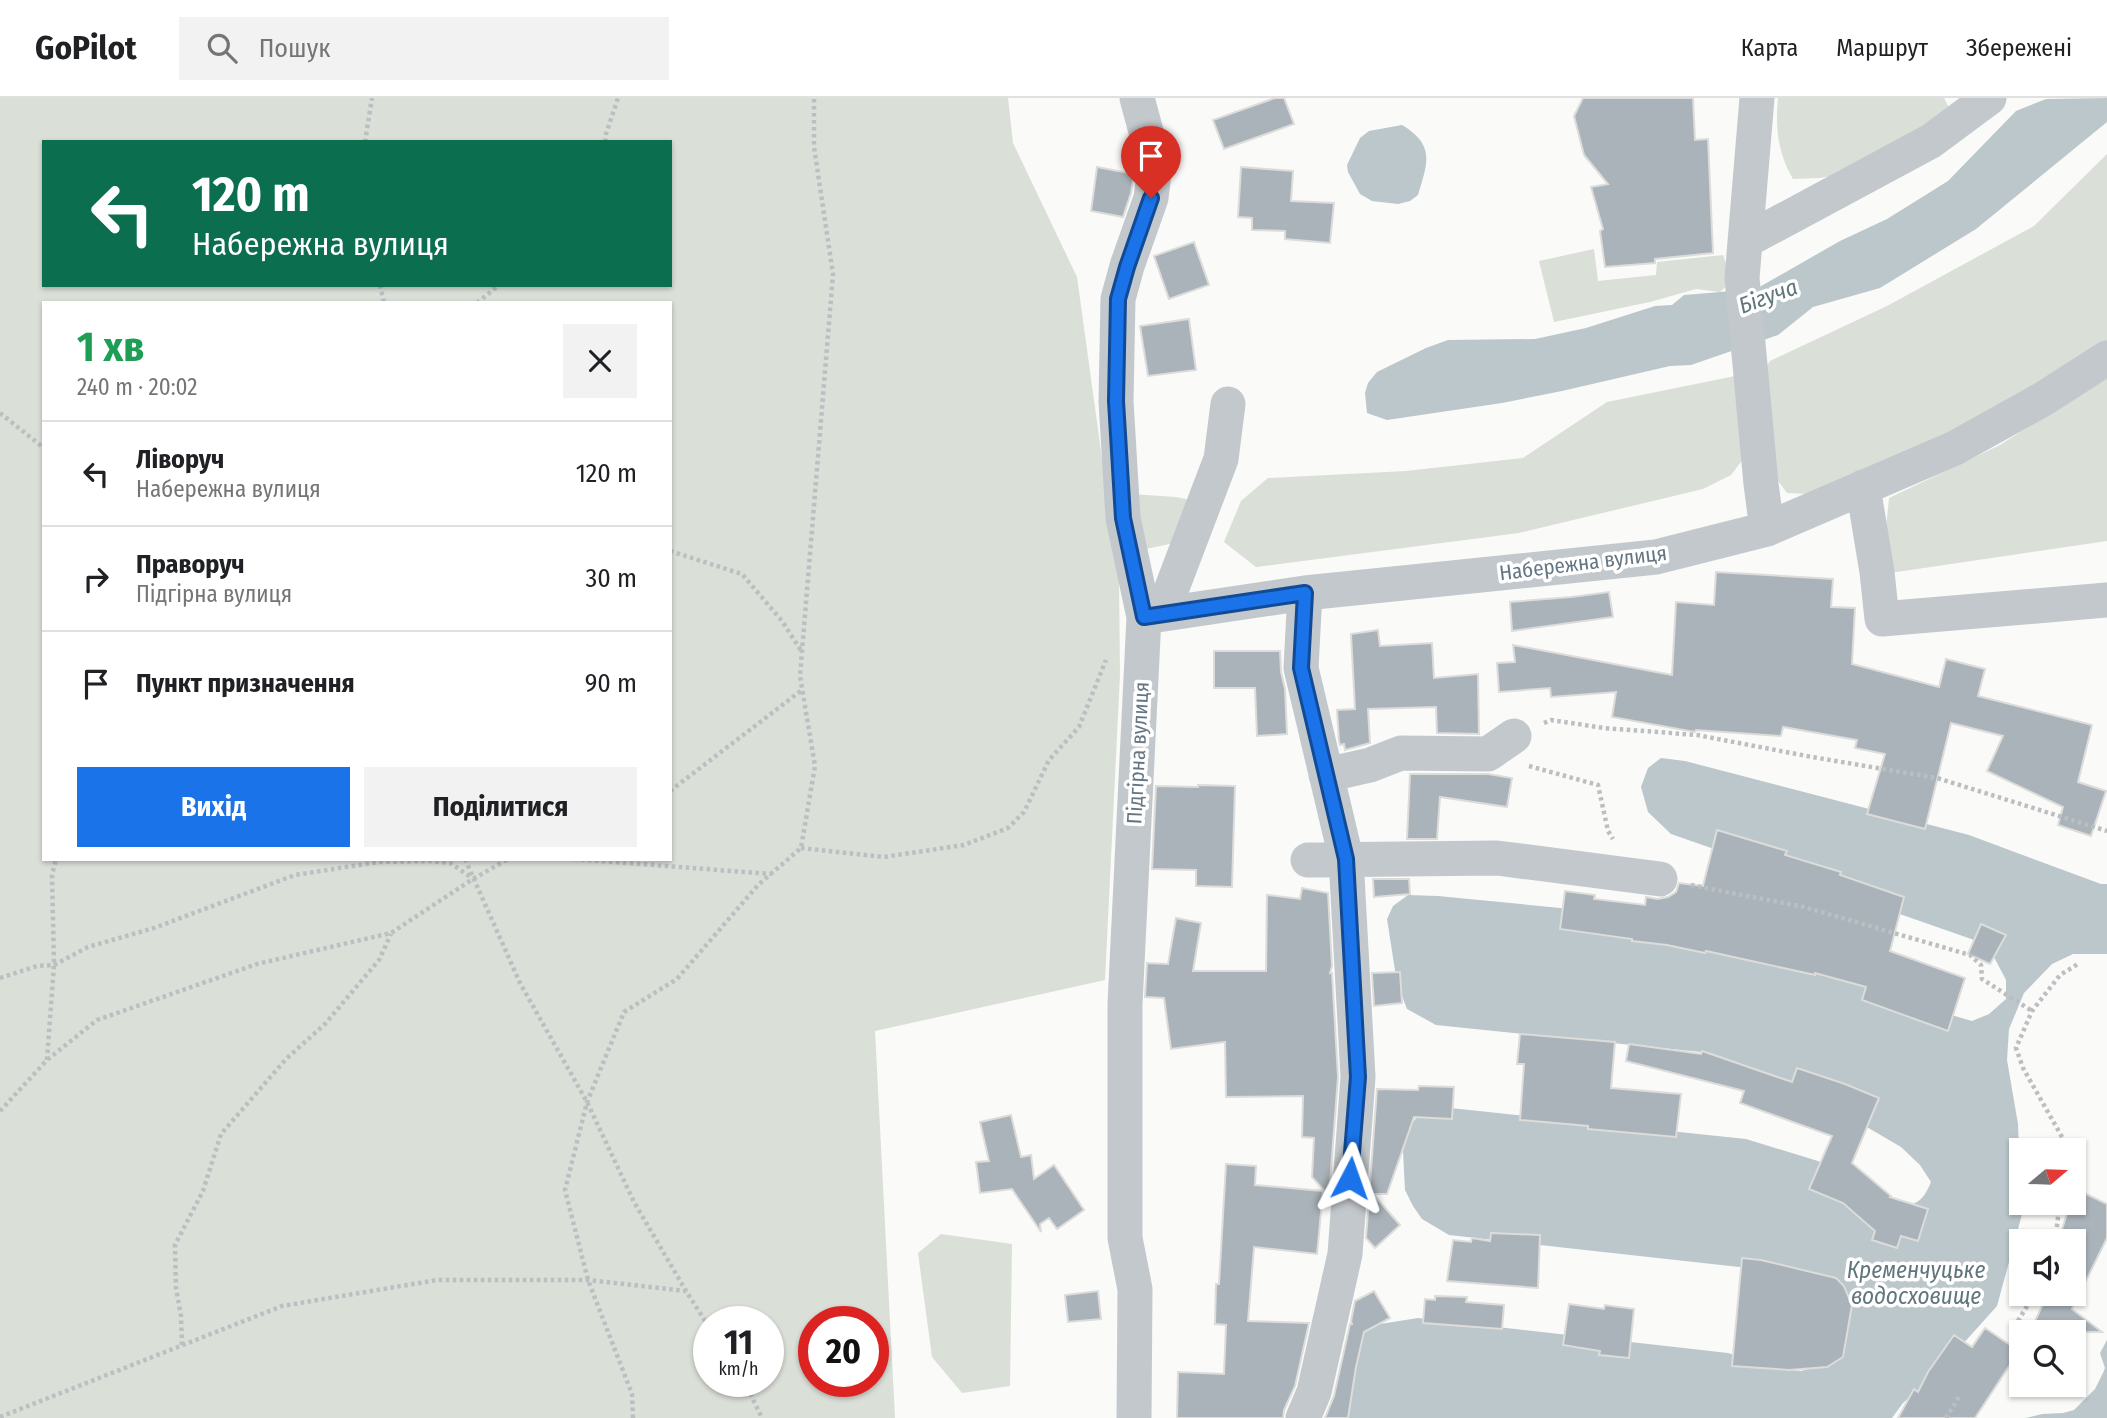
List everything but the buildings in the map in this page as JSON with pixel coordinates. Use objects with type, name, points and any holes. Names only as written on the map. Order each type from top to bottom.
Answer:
[{"type":"street","name":"Підгірна вулиця","points":[[1134,1418],[1135,1289],[1125,1238],[1125,1004],[1150,621],[1123,518],[1116,401],[1118,299],[1151,198],[1155,165],[1137,98]]},
{"type":"street","points":[[1757,98],[1742,278],[1767,529]]},
{"type":"street","points":[[1745,241],[1931,141],[1989,98]]},
{"type":"street","name":"Набережна вулиця","points":[[1150,621],[1305,593],[1656,557],[1767,529],[1955,448],[2043,399],[2107,358]]},
{"type":"street","points":[[1150,621],[1221,459],[1228,404]]},
{"type":"street","points":[[1864,487],[1882,619],[2107,600]]},
{"type":"street","points":[[1303,1418],[1314,1392],[1345,1254],[1358,1077],[1346,859],[1301,668],[1305,593]]},
{"type":"street","points":[[1326,775],[1370,765],[1401,753],[1501,745]]},
{"type":"street","points":[[1308,860],[1497,858],[1646,877]]},
{"type":"path","points":[[365,140],[372,98]]},
{"type":"path","points":[[605,140],[618,98]]},
{"type":"path","points":[[633,1418],[632,1394],[589,1280],[565,1190],[587,1102],[624,1012],[677,979],[758,885],[801,848],[815,766],[800,676],[833,275],[814,147],[814,98]]},
{"type":"path","points":[[479,301],[497,287]]},
{"type":"path","points":[[0,413],[42,446]]},
{"type":"path","points":[[672,552],[742,574],[782,621],[802,652]]},
{"type":"path","points":[[801,848],[884,857],[964,845],[1008,828],[1024,812],[1049,761],[1079,727],[1111,648],[1150,621]]},
{"type":"path","points":[[672,789],[802,691]]},
{"type":"path","points":[[1501,745],[1551,720],[1604,728],[1698,735],[1937,778],[2107,831]]},
{"type":"path","points":[[1501,745],[1598,785],[1608,831],[1646,877],[1804,907],[1970,955],[1982,965],[1982,979],[2032,1011]]},
{"type":"path","points":[[47,1060],[54,965],[52,875],[56,861]]},
{"type":"path","points":[[0,978],[37,966],[54,965],[88,947],[167,923],[295,875],[379,862],[429,861],[450,863],[473,879]]},
{"type":"path","points":[[466,861],[520,983],[587,1102],[634,1202],[696,1306]]},
{"type":"path","points":[[0,1111],[47,1060],[97,1020],[257,964],[391,933],[504,861]]},
{"type":"path","points":[[600,861],[771,874]]},
{"type":"path","points":[[183,1345],[176,1288],[176,1245],[203,1191],[221,1134],[286,1059],[334,1013],[379,960],[391,933]]},
{"type":"path","points":[[2063,1138],[2022,1068],[2016,1048],[2032,1011],[2060,975],[2078,964]]},
{"type":"path","points":[[0,1417],[282,1306],[437,1280],[589,1280],[686,1291]]},
{"type":"path","points":[[752,1397],[762,1418]]},
{"type":"path","points":[[1946,1418],[1959,1397]]},
{"type":"shaded area","points":[[0,98],[1008,98],[1013,143],[1077,277],[1119,582],[1120,675],[1105,980],[875,1031],[895,1418],[0,1418]]},
{"type":"shaded area","points":[[1778,98],[1944,98],[1949,108],[1905,142],[1847,174],[1793,179],[1779,140]]},
{"type":"shaded area","points":[[2107,154],[2107,345],[1998,414],[1808,494],[1787,493],[1767,466],[1756,383],[1770,361],[1887,306],[2034,226]]},
{"type":"shaded area","points":[[1594,249],[1598,281],[1656,275],[1657,262],[1723,255],[1732,281],[1720,292],[1696,289],[1650,302],[1554,322],[1539,261]]},
{"type":"shaded area","points":[[1735,376],[1747,454],[1731,475],[1703,489],[1519,533],[1256,567],[1224,542],[1241,501],[1268,478],[1406,471],[1523,458],[1607,402]]},
{"type":"shaded area","points":[[2107,376],[2107,541],[1890,573],[1886,529],[1889,498],[2000,445]]},
{"type":"shaded area","points":[[1115,493],[1176,497],[1204,503],[1188,540],[1118,555]]},
{"type":"shaded area","points":[[941,1234],[1012,1244],[1010,1386],[962,1393],[932,1357],[918,1253]]},
{"type":"water","name":"Бігуча","points":[[2107,98],[2107,122],[1976,229],[1880,288],[1813,307],[1778,335],[1691,365],[1670,366],[1502,403],[1387,420],[1367,413],[1365,393],[1368,383],[1377,372],[1448,340],[1535,339],[1586,328],[1655,306],[1672,305],[1684,295],[1756,289],[1840,241],[1887,219],[1948,181],[2016,111],[2046,99]]},
{"type":"water","points":[[1402,125],[1420,140],[1426,155],[1418,195],[1410,201],[1398,204],[1372,201],[1360,194],[1347,165],[1360,138],[1369,131]]},
{"type":"water","name":"Кременчуцьке водосховище","points":[[1661,758],[1685,761],[1969,835],[2107,884],[2107,954],[2073,954],[2052,964],[2024,993],[2009,1029],[2007,1060],[2019,1138],[2009,1138],[2009,1215],[2022,1215],[2018,1229],[2009,1229],[2009,1262],[1997,1306],[1935,1375],[1903,1403],[1892,1418],[1340,1418],[1359,1337],[1374,1325],[1418,1318],[1728,1353],[1779,1369],[1801,1371],[1821,1366],[1822,1276],[1449,1235],[1422,1219],[1405,1190],[1403,1151],[1410,1126],[1420,1113],[1441,1107],[1746,1139],[1831,1165],[1904,1209],[1924,1196],[1931,1182],[1920,1165],[1901,1147],[1788,1081],[1711,1053],[1436,1025],[1407,1009],[1397,983],[1387,919],[1393,906],[1408,895],[1746,926],[1948,1014],[1972,1021],[1989,1014],[2006,999],[2006,980],[1995,959],[1977,941],[1671,834],[1648,812],[1641,787],[1648,768]]},
{"type":"water","points":[[2107,1340],[2107,1418],[2026,1418],[2074,1410],[2095,1389],[2103,1373],[2105,1368],[2100,1353]]},
{"type":"route","points":[[1151,198],[1118,299],[1116,401],[1123,518],[1144,617],[1305,593],[1301,668],[1346,859],[1358,1077],[1350,1178]]}]
